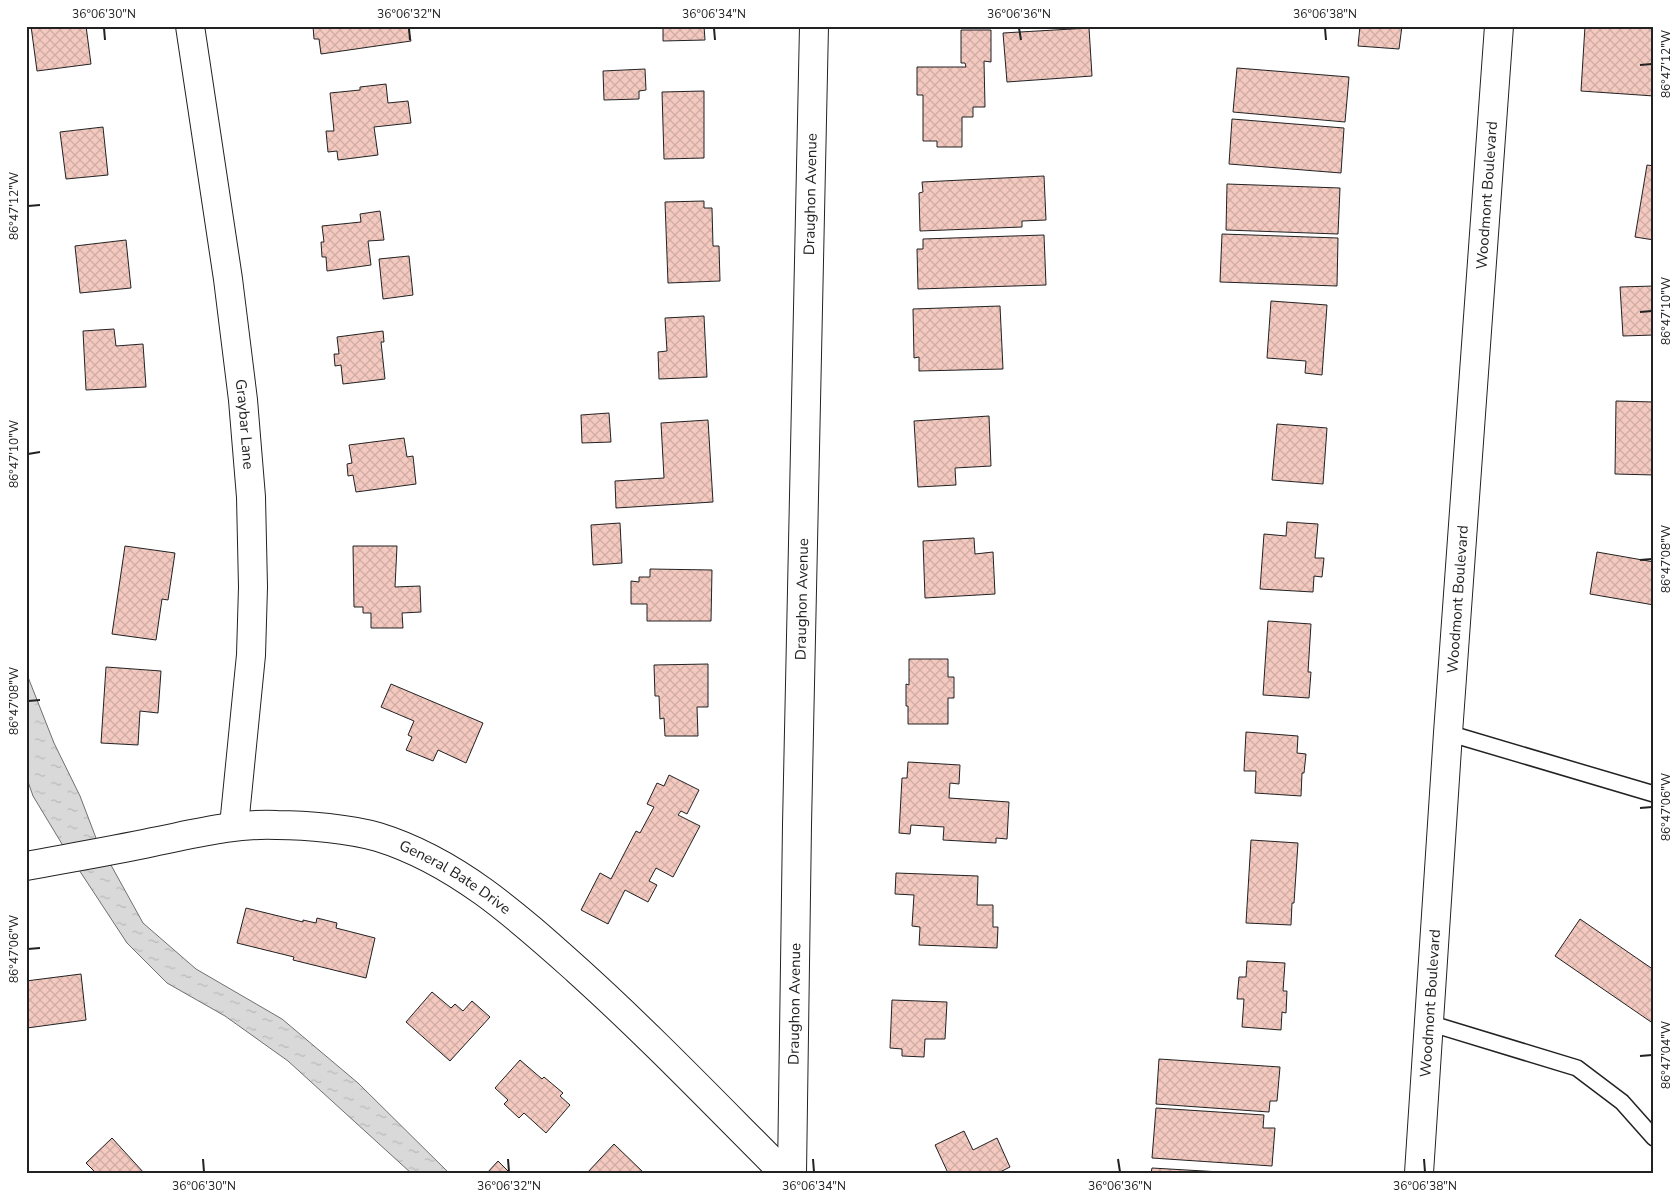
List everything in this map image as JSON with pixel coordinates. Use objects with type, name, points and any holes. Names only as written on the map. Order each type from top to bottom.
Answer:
[{"type":"street","name":"Graybar Lane","points":[[190,26],[228,280],[243,400],[251,497],[253,587],[251,655],[234,826]]},
{"type":"street","name":"Draughon Avenue","points":[[792,1173],[797,805],[814,26]]},
{"type":"street","name":"Woodmont Boulevard","points":[[1419,1173],[1448,733],[1499,26]]},
{"type":"street","name":"General Bate Drive","points":[[26,866],[234,826],[277,825],[337,830],[378,837],[444,866],[492,897],[616,1006],[784,1173]]},
{"type":"lane","points":[[1448,733],[1654,794]]},
{"type":"lane","points":[[1429,1023],[1577,1068],[1622,1102],[1654,1138]]},
{"type":"water","points":[[26,672],[54,743],[80,796],[96,838],[143,923],[196,969],[282,1019],[358,1083],[449,1173],[411,1173],[288,1061],[225,1016],[167,983],[127,943],[33,796],[26,776]]},
{"type":"building","points":[[31,26],[86,26],[91,64],[37,71]]},
{"type":"building","points":[[313,26],[408,26],[411,41],[321,54],[319,39],[314,39]]},
{"type":"building","points":[[663,26],[704,26],[705,40],[663,41]]},
{"type":"building","points":[[1360,26],[1402,26],[1399,49],[1358,46]]},
{"type":"building","points":[[1585,26],[1654,26],[1654,96],[1581,91]]},
{"type":"building","points":[[1089,28],[1092,76],[1007,82],[1003,33]]},
{"type":"building","points":[[961,30],[991,30],[991,62],[984,61],[985,107],[973,107],[973,117],[962,117],[962,147],[937,147],[937,141],[923,141],[923,95],[917,95],[917,67],[966,67],[965,63],[961,63]]},
{"type":"building","points":[[1237,68],[1349,77],[1345,122],[1233,112]]},
{"type":"building","points":[[645,69],[646,90],[639,91],[639,99],[604,100],[603,71]]},
{"type":"building","points":[[386,84],[388,103],[408,101],[411,123],[374,127],[378,155],[338,160],[337,151],[328,152],[326,131],[334,131],[330,93],[360,90],[360,87]]},
{"type":"building","points":[[704,91],[704,158],[664,159],[662,92]]},
{"type":"building","points":[[1232,119],[1344,128],[1341,173],[1229,164]]},
{"type":"building","points":[[103,127],[108,175],[66,179],[60,132]]},
{"type":"building","points":[[1647,165],[1654,166],[1654,240],[1635,237]]},
{"type":"building","points":[[1044,176],[1046,220],[1022,221],[1022,227],[920,231],[919,193],[923,192],[922,182]]},
{"type":"building","points":[[1227,184],[1340,188],[1338,234],[1226,230]]},
{"type":"building","points":[[704,201],[704,208],[712,208],[713,246],[719,246],[720,281],[668,283],[665,202]]},
{"type":"building","points":[[380,211],[384,240],[368,241],[371,265],[327,271],[326,257],[322,257],[321,242],[324,242],[322,226],[361,222],[360,214]]},
{"type":"building","points":[[1222,234],[1338,238],[1337,286],[1220,282]]},
{"type":"building","points":[[1044,235],[1046,285],[918,289],[917,249],[923,249],[923,239]]},
{"type":"building","points":[[126,240],[131,288],[80,293],[75,246]]},
{"type":"building","points":[[409,256],[413,295],[383,299],[379,259]]},
{"type":"building","points":[[1654,286],[1654,335],[1623,336],[1620,287]]},
{"type":"building","points":[[1271,301],[1327,305],[1322,375],[1305,373],[1306,361],[1267,358]]},
{"type":"building","points":[[1000,306],[1003,369],[919,371],[919,357],[914,358],[913,309]]},
{"type":"building","points":[[704,316],[707,377],[659,379],[658,352],[667,351],[665,318]]},
{"type":"building","points":[[114,329],[116,346],[143,344],[146,387],[86,390],[83,331]]},
{"type":"building","points":[[383,331],[384,342],[381,342],[385,379],[343,384],[341,365],[335,366],[334,354],[339,354],[337,337]]},
{"type":"building","points":[[1616,401],[1654,402],[1654,475],[1615,474]]},
{"type":"building","points":[[609,413],[611,442],[582,443],[581,415]]},
{"type":"building","points":[[989,416],[991,466],[955,468],[956,485],[918,487],[914,421]]},
{"type":"building","points":[[708,420],[713,502],[616,508],[615,481],[664,478],[661,423]]},
{"type":"building","points":[[1277,424],[1327,428],[1323,484],[1272,480]]},
{"type":"building","points":[[404,438],[407,457],[413,456],[416,484],[356,492],[353,475],[348,476],[347,464],[352,463],[349,445]]},
{"type":"building","points":[[1287,522],[1318,524],[1315,558],[1324,558],[1322,577],[1314,576],[1313,592],[1260,589],[1264,534],[1286,536]]},
{"type":"building","points":[[620,523],[622,563],[593,565],[591,525]]},
{"type":"building","points":[[974,538],[975,554],[993,552],[995,594],[925,598],[923,541]]},
{"type":"building","points":[[125,546],[175,553],[168,600],[162,599],[156,640],[112,634]]},
{"type":"building","points":[[353,546],[397,546],[395,587],[420,586],[421,612],[402,613],[403,628],[371,628],[371,613],[363,613],[363,607],[354,607]]},
{"type":"building","points":[[1597,552],[1654,562],[1654,605],[1590,594]]},
{"type":"building","points":[[650,569],[712,570],[711,621],[647,621],[647,604],[631,604],[631,581],[639,582],[639,577],[650,577]]},
{"type":"building","points":[[1268,621],[1311,624],[1308,672],[1311,672],[1309,698],[1263,695]]},
{"type":"building","points":[[909,659],[948,659],[948,677],[954,677],[954,698],[948,698],[948,724],[908,724],[906,684],[909,685]]},
{"type":"building","points":[[708,664],[708,707],[697,707],[698,736],[665,736],[664,718],[660,719],[659,696],[655,696],[654,665]]},
{"type":"building","points":[[106,667],[161,671],[158,713],[140,711],[138,745],[101,743]]},
{"type":"building","points":[[391,684],[483,723],[466,763],[438,750],[433,761],[406,750],[412,737],[408,735],[414,721],[381,707]]},
{"type":"building","points":[[1246,732],[1298,736],[1297,753],[1306,754],[1304,773],[1302,773],[1301,796],[1255,793],[1256,771],[1244,771]]},
{"type":"building","points":[[908,762],[960,765],[959,784],[950,783],[949,798],[1009,802],[1007,839],[996,838],[996,843],[943,840],[944,827],[911,825],[910,834],[899,833],[902,778],[907,778]]},
{"type":"building","points":[[669,775],[699,790],[687,814],[681,811],[678,815],[700,826],[673,877],[656,868],[649,881],[657,885],[648,902],[625,890],[608,924],[581,910],[600,873],[611,879],[636,831],[640,833],[654,807],[647,804],[657,783],[664,786]]},
{"type":"building","points":[[1251,840],[1298,843],[1291,925],[1246,923]]},
{"type":"building","points":[[896,873],[978,876],[977,905],[993,905],[993,927],[998,927],[997,948],[919,945],[920,927],[912,926],[914,895],[895,894]]},
{"type":"building","points":[[246,908],[303,922],[303,920],[316,923],[317,918],[337,923],[336,928],[375,938],[366,978],[293,960],[294,957],[237,943]]},
{"type":"building","points":[[1580,919],[1654,970],[1654,1024],[1555,956]]},
{"type":"building","points":[[1247,961],[1285,963],[1283,991],[1287,991],[1286,1013],[1282,1012],[1281,1030],[1242,1027],[1244,999],[1237,999],[1239,977],[1246,977]]},
{"type":"building","points":[[81,974],[86,1020],[27,1028],[26,981]]},
{"type":"building","points":[[432,992],[451,1008],[455,1004],[463,1011],[472,1001],[490,1017],[450,1061],[406,1022]]},
{"type":"building","points":[[892,1000],[947,1002],[945,1039],[925,1039],[924,1057],[902,1056],[902,1049],[890,1048]]},
{"type":"building","points":[[1159,1059],[1280,1067],[1277,1101],[1270,1101],[1269,1112],[1156,1104]]},
{"type":"building","points":[[520,1060],[542,1079],[544,1077],[563,1093],[560,1096],[570,1105],[546,1133],[524,1113],[519,1118],[504,1104],[508,1100],[495,1088]]},
{"type":"building","points":[[1156,1108],[1264,1115],[1263,1128],[1275,1128],[1272,1166],[1152,1158]]},
{"type":"building","points":[[964,1131],[973,1150],[997,1138],[1010,1167],[998,1173],[948,1173],[935,1145]]},
{"type":"building","points":[[112,1138],[144,1173],[96,1173],[86,1163]]},
{"type":"building","points":[[614,1144],[644,1173],[587,1173]]},
{"type":"building","points":[[498,1161],[510,1173],[487,1173]]},
{"type":"building","points":[[1152,1168],[1238,1173],[1151,1173]]}]
